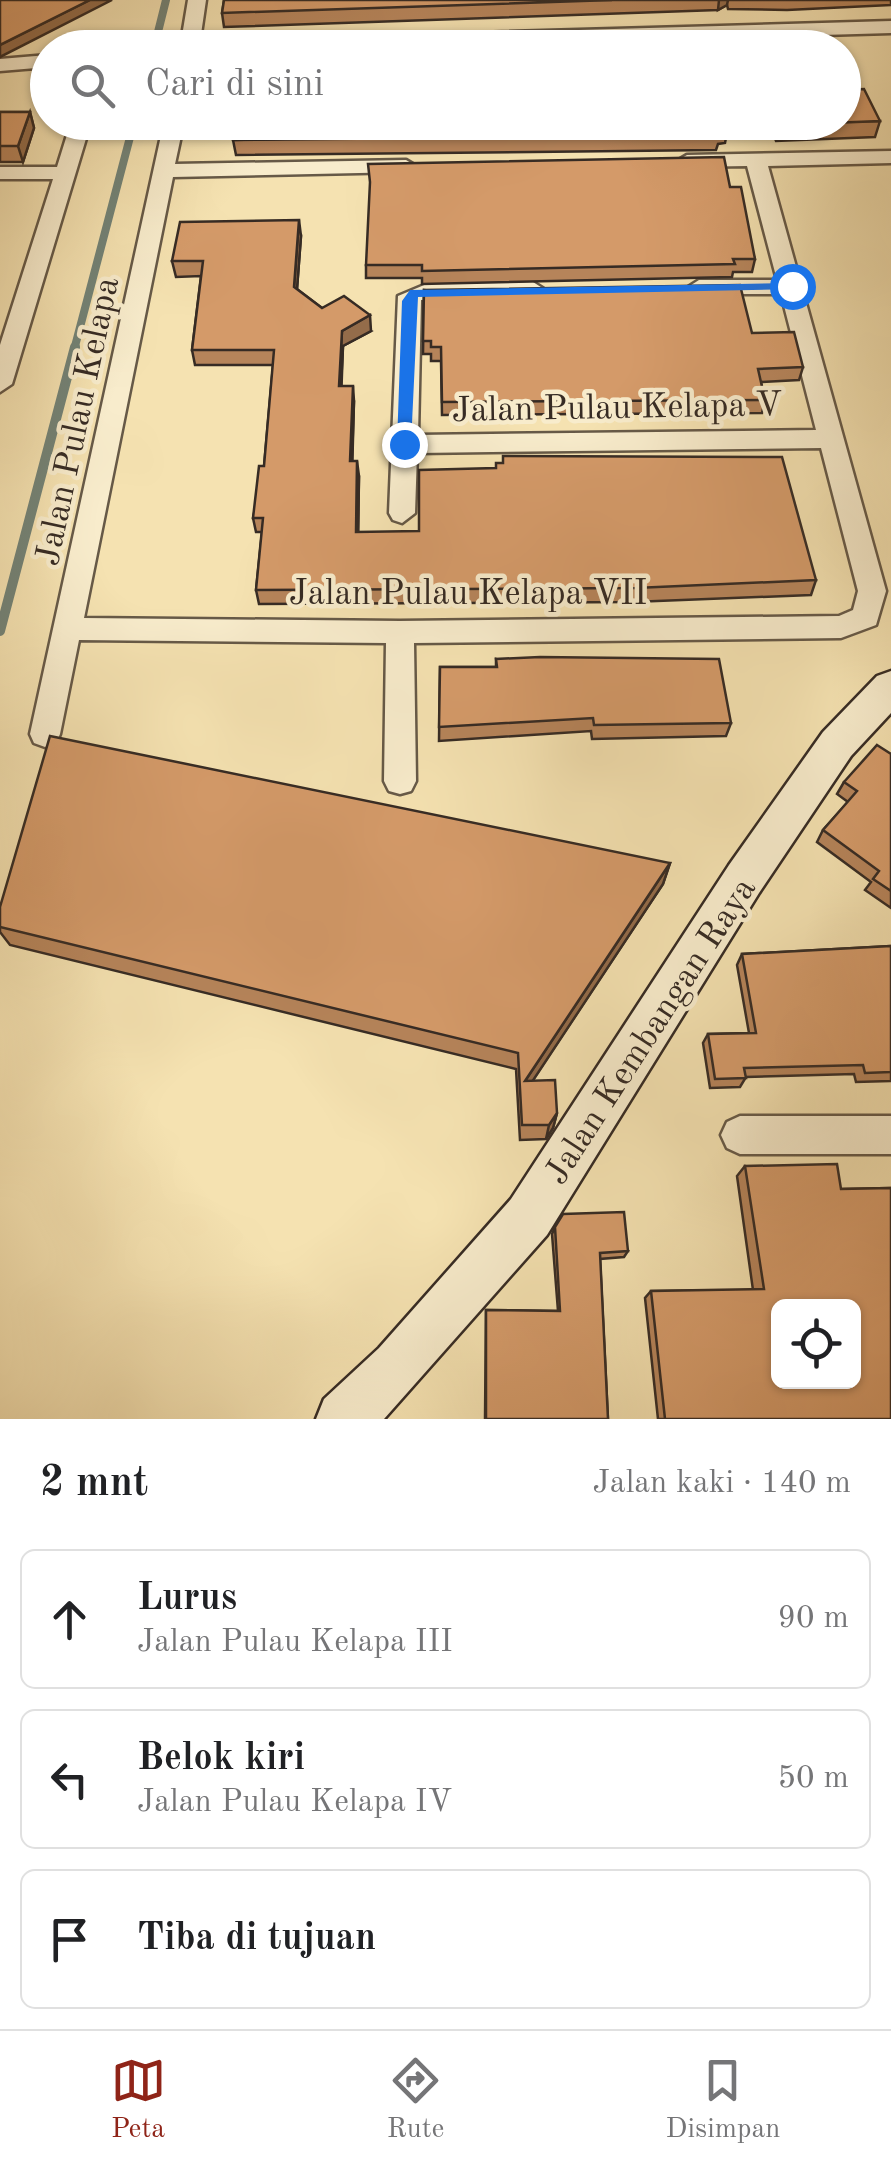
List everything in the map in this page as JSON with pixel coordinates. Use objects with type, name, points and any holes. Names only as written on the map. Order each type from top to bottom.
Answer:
[{"type":"street","points":[[192,30],[196,0]]},
{"type":"street","points":[[786,30],[891,27]]},
{"type":"street","points":[[861,45],[891,44]]},
{"type":"street","points":[[0,65],[30,62]]},
{"type":"street","points":[[0,384],[75,140]]},
{"type":"street","name":"Jalan Pulau Kelapa","points":[[45,734],[170,140]]},
{"type":"street","points":[[657,161],[891,156]]},
{"type":"street","points":[[756,159],[831,440]]},
{"type":"street","points":[[164,171],[420,166]]},
{"type":"street","points":[[0,174],[65,173]]},
{"type":"street","points":[[677,288],[792,286]]},
{"type":"street","points":[[402,513],[408,301],[414,293],[562,288]]},
{"type":"street","name":"Jalan Pulau Kelapa VII","points":[[68,628],[400,632],[841,627],[866,617],[872,590],[831,440]]},
{"type":"street","name":"Jalan Pulau Kelapa V","points":[[404,444],[831,440]]},
{"type":"street","points":[[400,632],[400,781]]},
{"type":"street","name":"Jalan Kembangan Raya","points":[[344,1419],[398,1368],[529,1216],[744,880],[837,744],[891,687]]},
{"type":"street","points":[[740,1135],[891,1135]]},
{"type":"street","name":"Jalan Kembangan Raya","points":[[382,1419],[398,1368]]},
{"type":"building","points":[[0,0],[90,0],[0,45]]},
{"type":"building","points":[[224,0],[612,0],[222,13]]},
{"type":"building","points":[[864,89],[880,121],[861,122]]},
{"type":"building","points":[[0,112],[30,112],[18,146],[0,146]]},
{"type":"building","points":[[724,157],[730,187],[741,187],[755,259],[733,259],[735,264],[422,271],[422,265],[366,265],[368,164]]},
{"type":"building","points":[[299,220],[294,287],[322,308],[344,296],[370,315],[342,331],[339,386],[353,386],[350,461],[357,461],[356,532],[419,531],[419,470],[496,468],[496,463],[503,463],[503,456],[782,457],[816,580],[635,588],[256,590],[263,518],[253,518],[259,466],[264,466],[274,350],[192,350],[203,261],[172,261],[180,222]]},
{"type":"building","points":[[740,285],[752,333],[794,332],[803,367],[758,369],[765,400],[442,402],[441,347],[431,347],[431,341],[423,341],[424,290]]},
{"type":"building","points":[[496,659],[719,659],[731,723],[594,725],[593,718],[439,727],[440,667],[497,667]]},
{"type":"building","points":[[50,736],[670,863],[525,1081],[555,1080],[557,1113],[549,1125],[522,1125],[518,1053],[0,927],[0,907]]},
{"type":"building","points":[[877,745],[891,754],[891,891],[873,879],[879,871],[823,830],[857,791],[844,782]]},
{"type":"building","points":[[891,946],[891,1072],[865,1073],[863,1065],[744,1068],[746,1078],[715,1079],[708,1034],[756,1033],[742,954]]},
{"type":"building","points":[[837,1164],[841,1189],[891,1188],[891,1419],[665,1419],[651,1291],[764,1289],[745,1166]]},
{"type":"building","points":[[624,1212],[628,1251],[600,1253],[608,1419],[486,1419],[486,1310],[560,1311],[555,1227],[563,1214]]},
{"type":"waterway","points":[[158,30],[166,0]]},
{"type":"waterway","points":[[74,350],[129,140]]},
{"type":"waterway","points":[[0,631],[75,347]]},
{"type":"route","points":[[404,444],[408,301],[414,293],[792,286]]}]
